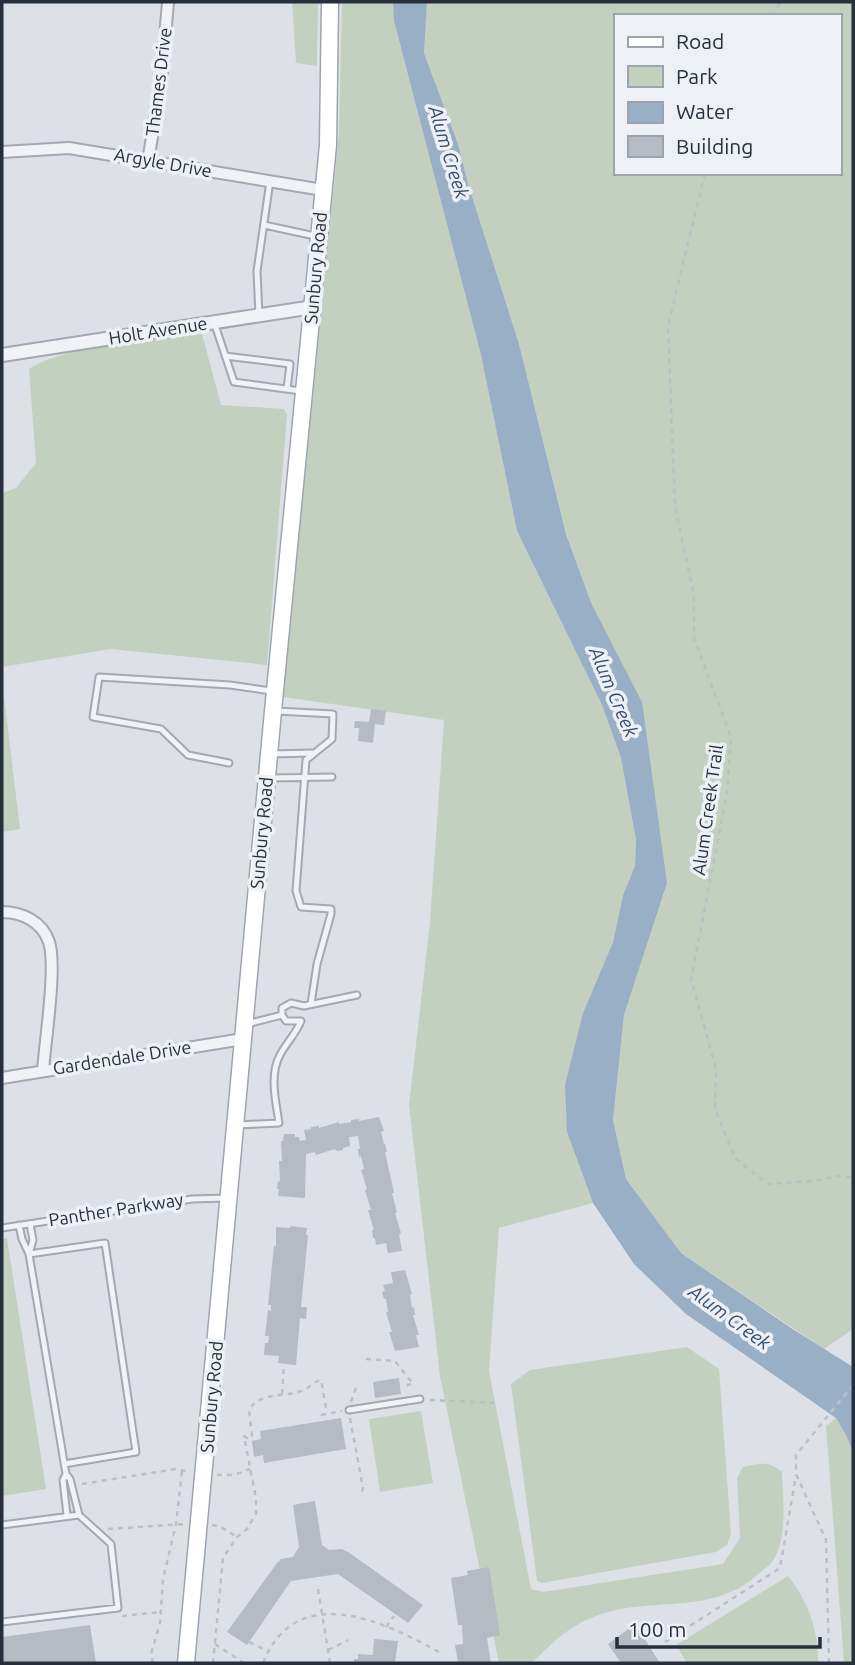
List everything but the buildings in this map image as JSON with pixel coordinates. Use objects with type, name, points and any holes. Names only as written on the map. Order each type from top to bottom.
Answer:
[{"type":"main road","name":"Sunbury Road","points":[[186,1663],[273,711],[295,390],[313,307],[328,145],[330,2]]},
{"type":"street","name":"Thames Drive","points":[[148,161],[161,84],[168,2]]},
{"type":"street","name":"Argyle Drive","points":[[2,152],[69,148],[323,190]]},
{"type":"street","name":"Holt Avenue","points":[[2,355],[313,307]]},
{"type":"street","points":[[2,912],[15,912],[37,923],[48,940],[51,961],[43,1071]]},
{"type":"street","name":"Gardendale Drive","points":[[2,1078],[243,1032]]},
{"type":"lane","points":[[259,316],[257,271],[270,181]]},
{"type":"lane","points":[[264,225],[319,237]]},
{"type":"lane","points":[[214,322],[225,356],[234,382],[295,390],[290,364],[225,356]]},
{"type":"lane","points":[[229,763],[188,755],[161,729],[93,717],[99,677],[230,685],[274,692]]},
{"type":"lane","points":[[235,1125],[279,1123],[275,1065],[305,1014],[331,914],[331,909],[308,909],[299,904],[296,891],[306,760],[332,739],[333,714],[273,711]]},
{"type":"lane","points":[[269,754],[313,753]]},
{"type":"lane","points":[[267,778],[332,777]]},
{"type":"lane","points":[[301,1021],[286,1021],[282,1008],[291,1003],[308,1005],[357,995]]},
{"type":"lane","points":[[243,1032],[282,1015]]},
{"type":"lane","name":"Panther Parkway","points":[[2,1228],[192,1199],[230,1198]]},
{"type":"lane","points":[[29,1254],[33,1240],[30,1224]]},
{"type":"lane","points":[[2,1622],[118,1608],[111,1544],[79,1515],[70,1479],[66,1474],[29,1254],[19,1225]]},
{"type":"lane","points":[[29,1254],[105,1243],[136,1452],[64,1464]]},
{"type":"lane","points":[[349,1410],[420,1399]]},
{"type":"lane","points":[[66,1474],[63,1480],[67,1515]]},
{"type":"lane","points":[[2,1525],[79,1515]]},
{"type":"path","points":[[772,14],[779,5],[786,2]]},
{"type":"path","name":"Alum Creek Trail","points":[[705,175],[668,326],[674,507],[694,595],[694,638],[731,737],[727,794],[691,979],[716,1069],[715,1108],[735,1158],[768,1184],[813,1181],[841,1175],[853,1178]]},
{"type":"path","points":[[366,1359],[395,1361],[413,1384],[402,1386]]},
{"type":"path","points":[[282,1395],[284,1364]]},
{"type":"path","points":[[244,1436],[249,1439],[253,1436],[249,1410],[254,1402],[263,1397],[304,1391],[312,1382],[321,1380],[327,1413]]},
{"type":"path","points":[[665,1642],[780,1568],[796,1474],[796,1455],[853,1385]]},
{"type":"path","points":[[420,1399],[499,1403]]},
{"type":"path","points":[[321,1415],[349,1410],[363,1488],[361,1494]]},
{"type":"path","points":[[213,1663],[223,1558],[256,1514],[244,1436],[251,1426]]},
{"type":"path","points":[[78,1485],[176,1469],[234,1475],[250,1469]]},
{"type":"path","points":[[153,1663],[151,1654],[159,1632],[163,1578],[176,1524],[182,1471]]},
{"type":"path","points":[[796,1474],[826,1541],[829,1663]]},
{"type":"path","points":[[99,1530],[176,1524]]},
{"type":"path","points":[[318,1589],[330,1663]]},
{"type":"path","points":[[121,1616],[161,1612]]},
{"type":"path","points":[[263,1663],[268,1651],[282,1633],[296,1623],[323,1614],[344,1613],[386,1627],[439,1653]]},
{"type":"path","points":[[386,1627],[394,1616]]},
{"type":"path","points":[[328,1650],[348,1640]]},
{"type":"path","points":[[249,1642],[268,1651]]},
{"type":"path","points":[[215,1644],[244,1663]]},
{"type":"green space","points":[[292,2],[318,2],[317,66],[296,63]]},
{"type":"green space","points":[[342,2],[393,2],[394,21],[481,355],[517,531],[602,705],[621,758],[636,840],[635,866],[623,895],[613,942],[583,1013],[567,1132],[593,1203],[499,1228],[489,1371],[531,1589],[543,1592],[723,1564],[740,1538],[737,1478],[743,1467],[768,1464],[782,1472],[783,1518],[780,1542],[772,1562],[756,1576],[738,1589],[718,1597],[616,1610],[596,1616],[569,1630],[532,1663],[499,1663],[440,1376],[409,1105],[430,922],[444,720],[283,697],[339,134]]},
{"type":"green space","points":[[427,2],[853,2],[853,1329],[824,1349],[681,1253],[626,1179],[613,1120],[624,1015],[667,883],[592,605],[566,533],[519,344],[458,144],[424,53]]},
{"type":"green space","points":[[202,334],[221,405],[284,409],[287,415],[267,665],[111,649],[2,667],[2,493],[16,488],[36,463],[29,369],[65,354],[88,349]]},
{"type":"green space","points":[[2,680],[20,829],[2,832]]},
{"type":"green space","points":[[7,1238],[46,1489],[2,1496],[2,1239]]},
{"type":"green space","points":[[687,1347],[719,1369],[731,1534],[727,1545],[716,1552],[542,1583],[537,1581],[511,1384],[530,1370]]},
{"type":"green space","points":[[421,1411],[433,1483],[380,1492],[369,1419]]},
{"type":"green space","points":[[836,1418],[853,1453],[853,1663],[844,1663],[826,1426]]},
{"type":"green space","points":[[788,1576],[811,1617],[817,1639],[818,1663],[687,1663],[676,1645]]},
{"type":"water","name":"Alum Creek","points":[[393,2],[427,2],[424,53],[458,144],[519,344],[566,534],[592,605],[642,702],[667,883],[624,1015],[613,1120],[626,1179],[681,1253],[853,1367],[853,1453],[836,1418],[686,1314],[634,1264],[593,1203],[567,1132],[565,1085],[583,1013],[613,942],[623,895],[635,866],[636,840],[621,758],[602,705],[517,531],[481,355],[394,21]]}]
